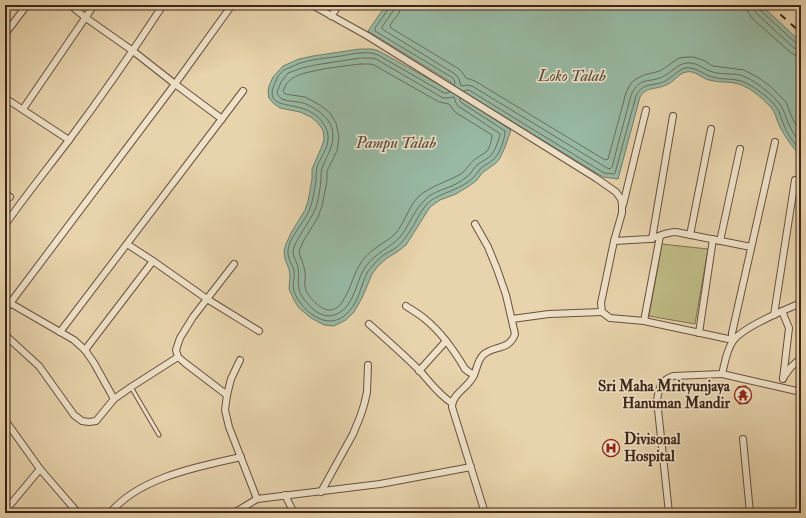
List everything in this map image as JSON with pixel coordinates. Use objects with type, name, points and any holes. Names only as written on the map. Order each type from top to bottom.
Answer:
[{"type":"street","points":[[5,34],[27,5]]},
{"type":"street","points":[[70,5],[222,119]]},
{"type":"street","points":[[24,109],[94,5]]},
{"type":"street","points":[[5,225],[133,51],[163,5]]},
{"type":"street","points":[[5,310],[8,301],[175,84],[232,5]]},
{"type":"street","points":[[312,5],[366,34],[596,178],[616,192],[621,199],[622,213]]},
{"type":"street","points":[[332,16],[339,5]]},
{"type":"street","points":[[60,332],[243,91]]},
{"type":"street","points":[[5,98],[24,109],[69,140]]},
{"type":"street","points":[[602,312],[601,303],[614,241],[646,110]]},
{"type":"street","points":[[652,239],[673,116]]},
{"type":"street","points":[[690,235],[711,129]]},
{"type":"street","points":[[733,340],[732,333],[775,142]]},
{"type":"street","points":[[720,241],[740,149]]},
{"type":"street","points":[[774,315],[795,180]]},
{"type":"street","points":[[475,224],[498,269],[515,334],[513,340],[509,344],[482,356],[478,362],[472,380],[454,398],[452,403],[485,513]]},
{"type":"street","points":[[614,241],[652,239],[670,232],[676,232],[751,247]]},
{"type":"street","points":[[644,321],[660,236]]},
{"type":"street","points":[[698,333],[713,239]]},
{"type":"street","points":[[127,244],[207,299],[260,330]]},
{"type":"street","points":[[85,350],[153,261]]},
{"type":"street","points":[[227,395],[185,364],[178,357],[176,350],[180,338],[193,317],[234,264]]},
{"type":"street","points":[[8,301],[74,340],[85,350],[94,363],[114,400]]},
{"type":"street","points":[[722,374],[728,348],[733,340],[741,333],[774,315],[801,304]]},
{"type":"street","points":[[406,306],[424,318],[436,329],[465,369],[474,375]]},
{"type":"street","points":[[782,311],[789,328],[783,379]]},
{"type":"street","points":[[512,319],[549,314],[602,312],[610,318],[644,321],[733,340]]},
{"type":"street","points":[[369,324],[403,355],[439,393],[452,403]]},
{"type":"street","points":[[5,335],[39,366],[74,415],[82,421],[88,422],[96,421],[114,400],[131,387],[178,357]]},
{"type":"street","points":[[419,371],[446,341]]},
{"type":"street","points":[[779,387],[791,367],[801,358]]},
{"type":"street","points":[[240,360],[231,379],[225,410],[229,427],[257,499]]},
{"type":"street","points":[[321,492],[353,434],[360,417],[367,392],[368,365]]},
{"type":"street","points":[[668,513],[657,400],[659,389],[667,378],[673,376],[722,374],[801,392]]},
{"type":"street","points":[[5,420],[40,469],[78,513]]},
{"type":"street","points":[[743,439],[750,513]]},
{"type":"street","points":[[110,513],[129,495],[169,476],[192,468],[241,457]]},
{"type":"street","points":[[234,513],[257,499],[380,484],[471,467]]},
{"type":"street","points":[[5,511],[40,469]]},
{"type":"street","points":[[286,495],[294,513]]},
{"type":"lane","points":[[131,387],[159,435]]},
{"type":"shaded area","points":[[662,244],[708,249],[695,324],[649,316]]},
{"type":"water","points":[[386,5],[761,5],[801,42],[801,156],[792,146],[780,127],[773,110],[758,95],[739,84],[709,80],[692,72],[683,73],[669,84],[645,91],[642,94],[618,179],[603,177],[467,94],[464,99],[511,130],[500,158],[469,186],[456,194],[440,200],[430,207],[406,245],[387,258],[372,274],[362,298],[354,312],[346,320],[334,326],[324,325],[311,318],[299,308],[294,300],[289,289],[290,276],[284,251],[291,233],[305,210],[308,201],[312,179],[312,169],[324,139],[323,130],[311,117],[300,112],[280,108],[273,103],[269,98],[269,86],[273,77],[283,66],[299,59],[360,49],[372,49],[379,51],[447,89],[451,82],[368,31]]},
{"type":"building","name":"Sri Maha Mrityunjaya Hanuman Mandir","points":[[746,386],[748,403],[739,404],[738,387]]},
{"type":"railway","points":[[770,5],[801,33]]},
{"type":"place","name":"Sri Maha Mrityunjaya Hanuman Mandir","points":[[743,395]]},
{"type":"place","name":"Divisonal Hospital","points":[[611,448]]},
{"type":"water label","name":"Loko Talab","points":[[572,76]]},
{"type":"water label","name":"Pampu Talab","points":[[396,143]]}]
